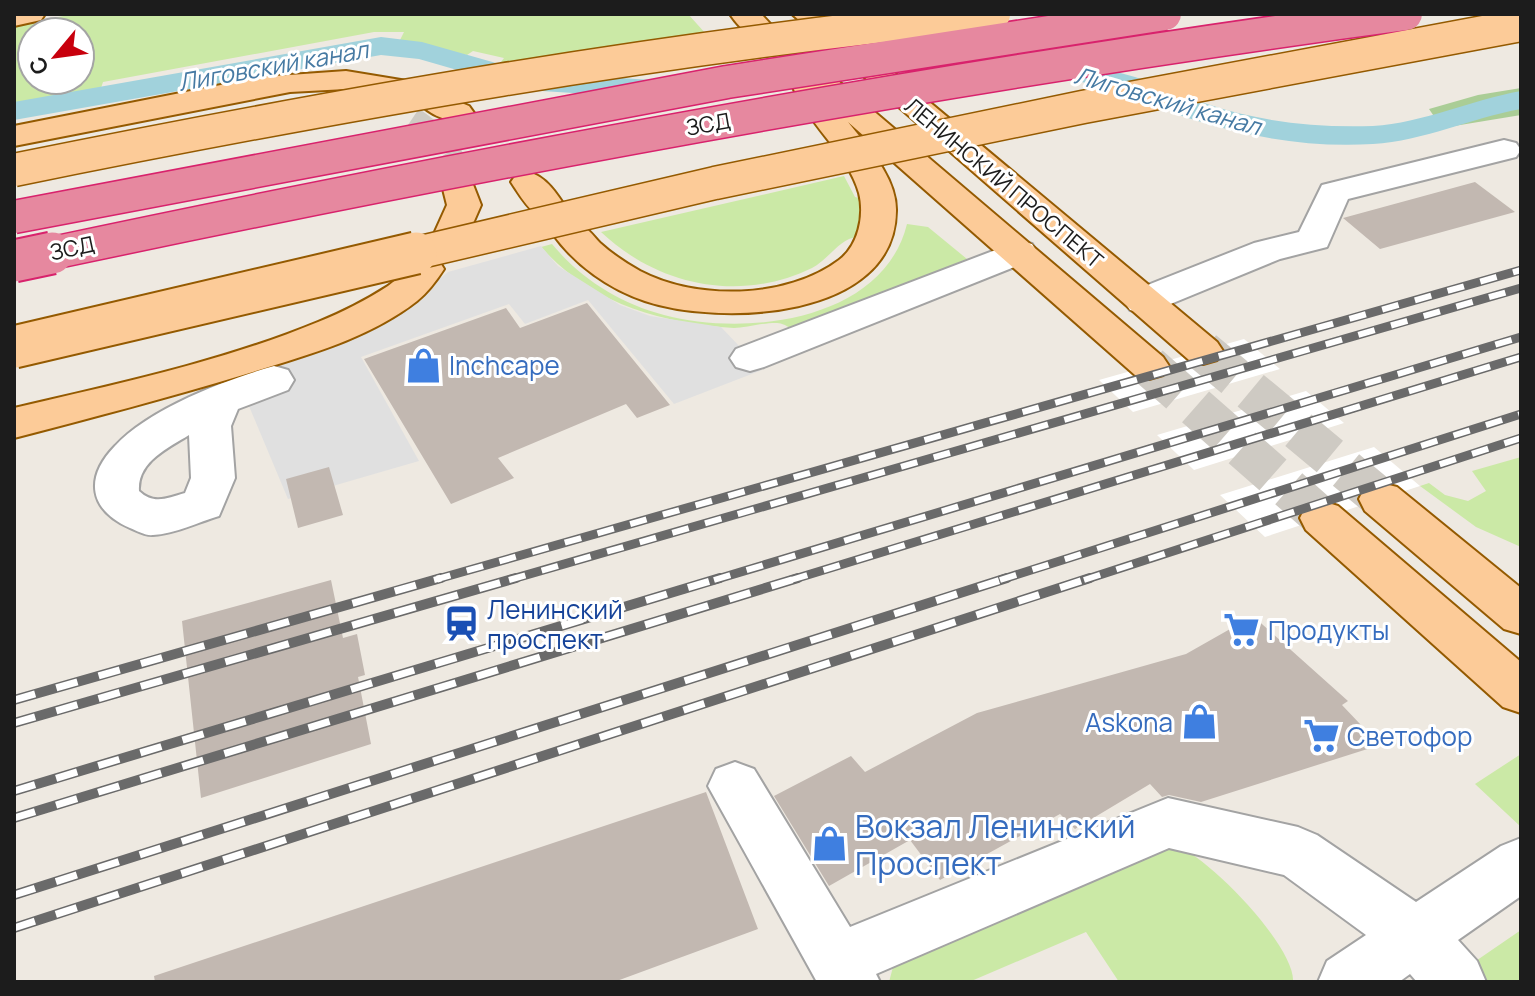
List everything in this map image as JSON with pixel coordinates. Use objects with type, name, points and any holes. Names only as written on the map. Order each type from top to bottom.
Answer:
[{"type":"highway","name":"ЗСД","points":[[14,217],[727,82],[1165,14]]},
{"type":"highway","name":"ЗСД","points":[[14,261],[183,225],[684,128],[969,79],[1406,14]]},
{"type":"main road","points":[[14,17],[31,14]]},
{"type":"main road","name":"ЛЕНИНСКИЙ ПРОСПЕКТ","points":[[806,14],[1203,351]]},
{"type":"main road","points":[[14,170],[347,105],[575,68],[766,40],[994,14]]},
{"type":"main road","points":[[14,347],[715,183],[1114,101],[1521,25]]},
{"type":"main road","name":"ЛЕНИНСКИЙ ПРОСПЕКТ","points":[[528,182],[561,222],[619,277],[662,294],[703,302],[773,301],[806,292],[837,278],[859,262],[872,243],[879,209],[870,179],[813,96],[797,62],[1149,366]]},
{"type":"main road","points":[[14,136],[259,86],[309,81],[377,82],[399,107]]},
{"type":"main road","points":[[177,103],[299,96],[342,99]]},
{"type":"main road","points":[[451,236],[464,205],[460,189]]},
{"type":"main road","points":[[14,423],[133,394],[303,343],[358,320],[405,292],[426,269]]},
{"type":"main road","points":[[1381,499],[1521,615]]},
{"type":"main road","points":[[1322,518],[1521,692]]},
{"type":"lane","points":[[1143,301],[1267,251],[1314,239],[1334,192],[1504,150]]},
{"type":"lane","points":[[750,358],[1019,252]]},
{"type":"lane","points":[[222,400],[274,380]]},
{"type":"lane","points":[[735,786],[844,972],[1168,823],[1298,853],[1415,936],[1456,982]]},
{"type":"lane","points":[[1348,982],[1521,864]]},
{"type":"green space","points":[[688,14],[706,34],[509,63],[501,62],[504,58],[473,51],[467,55],[399,42],[404,32],[374,32],[103,82],[100,91],[96,92],[96,16],[64,16]]},
{"type":"green space","points":[[16,25],[16,96],[73,96],[14,107]]},
{"type":"green space","points":[[1521,88],[1521,115],[1448,127],[1438,122],[1429,109],[1478,95]]},
{"type":"green space","points":[[844,176],[855,197],[862,199],[864,216],[857,237],[845,241],[812,268],[785,279],[757,285],[701,283],[648,265],[601,232]]},
{"type":"green space","points":[[907,224],[928,227],[967,259],[793,329],[778,323],[734,328],[707,325],[629,307],[582,283],[541,247],[552,244],[588,279],[647,310],[697,321],[734,324],[808,314],[841,301],[871,282],[893,257]]},
{"type":"green space","points":[[1521,457],[1521,547],[1476,527],[1420,486],[1429,483],[1445,495],[1468,501],[1486,491],[1472,471]]},
{"type":"green space","points":[[1521,754],[1521,827],[1475,784]]},
{"type":"green space","points":[[1176,846],[1208,867],[1248,905],[1280,947],[1290,967],[1293,982],[1119,982],[1086,932],[969,982],[889,982],[893,967],[905,957]]},
{"type":"green space","points":[[1521,930],[1521,982],[1481,982],[1467,967]]},
{"type":"shaded area","points":[[541,246],[558,266],[620,305],[650,316],[721,327],[762,370],[674,404],[588,300],[525,324],[509,304],[361,357],[419,461],[288,499],[238,380],[365,331],[404,308],[448,272]]},
{"type":"pier","points":[[1244,339],[1280,369],[1133,412],[1099,380]]},
{"type":"pier","points":[[1306,391],[1344,423],[1194,470],[1157,435]]},
{"type":"pier","points":[[1374,447],[1420,486],[1265,537],[1220,495]]},
{"type":"building","points":[[1475,182],[1515,212],[1380,249],[1343,218]]},
{"type":"building","points":[[587,303],[670,405],[637,418],[626,404],[498,458],[514,478],[451,504],[364,359],[506,308],[520,328]]},
{"type":"building","points":[[329,467],[343,515],[298,528],[286,479]]},
{"type":"building","points":[[331,580],[343,638],[357,634],[365,675],[358,677],[371,744],[201,798],[182,621]]},
{"type":"building","points":[[1253,616],[1348,701],[1342,705],[1380,745],[1201,802],[1169,795],[1162,797],[1150,784],[1075,829],[1060,814],[940,880],[910,840],[829,886],[774,796],[851,756],[865,772],[977,713],[1186,654]]},
{"type":"building","points":[[706,792],[758,929],[614,982],[155,982],[154,976]]},
{"type":"waterway","name":"Лиговский канал","points":[[14,111],[381,46],[422,51],[526,81],[667,90]]},
{"type":"waterway","name":"Лиговский канал","points":[[957,60],[998,56],[1127,84],[1197,111],[1264,130],[1341,136],[1377,135],[1426,126],[1488,106],[1521,100]]},
{"type":"tunnel","points":[[410,122],[442,150],[453,168],[460,189]]},
{"type":"tunnel","points":[[1203,351],[1381,499]]},
{"type":"tunnel","points":[[1149,366],[1322,518]]},
{"type":"railway","points":[[434,580],[1521,270]]},
{"type":"railway","points":[[509,580],[1521,288]]},
{"type":"railway","points":[[714,580],[1521,337]]},
{"type":"railway","points":[[791,580],[1521,357]]},
{"type":"railway","points":[[1000,580],[1521,414]]},
{"type":"railway","points":[[1084,580],[1521,438]]},
{"type":"railway","points":[[434,580],[441,578]]},
{"type":"railway","points":[[14,723],[516,578]]},
{"type":"railway","points":[[14,791],[720,578]]},
{"type":"railway","points":[[14,818],[798,578]]},
{"type":"railway","points":[[14,895],[1007,578]]},
{"type":"railway","points":[[14,928],[1090,578]]},
{"type":"railway","points":[[14,700],[434,580]]},
{"type":"place","name":"Inchcape","points":[[423,365]]},
{"type":"place","name":"Ленинский проспект","points":[[461,624]]},
{"type":"place","name":"Продукты","points":[[1242,630]]},
{"type":"place","name":"Askona","points":[[1199,722]]},
{"type":"place","name":"Светофор","points":[[1321,736]]},
{"type":"place","name":"Вокзал Ленинский Проспект","points":[[829,844]]}]
